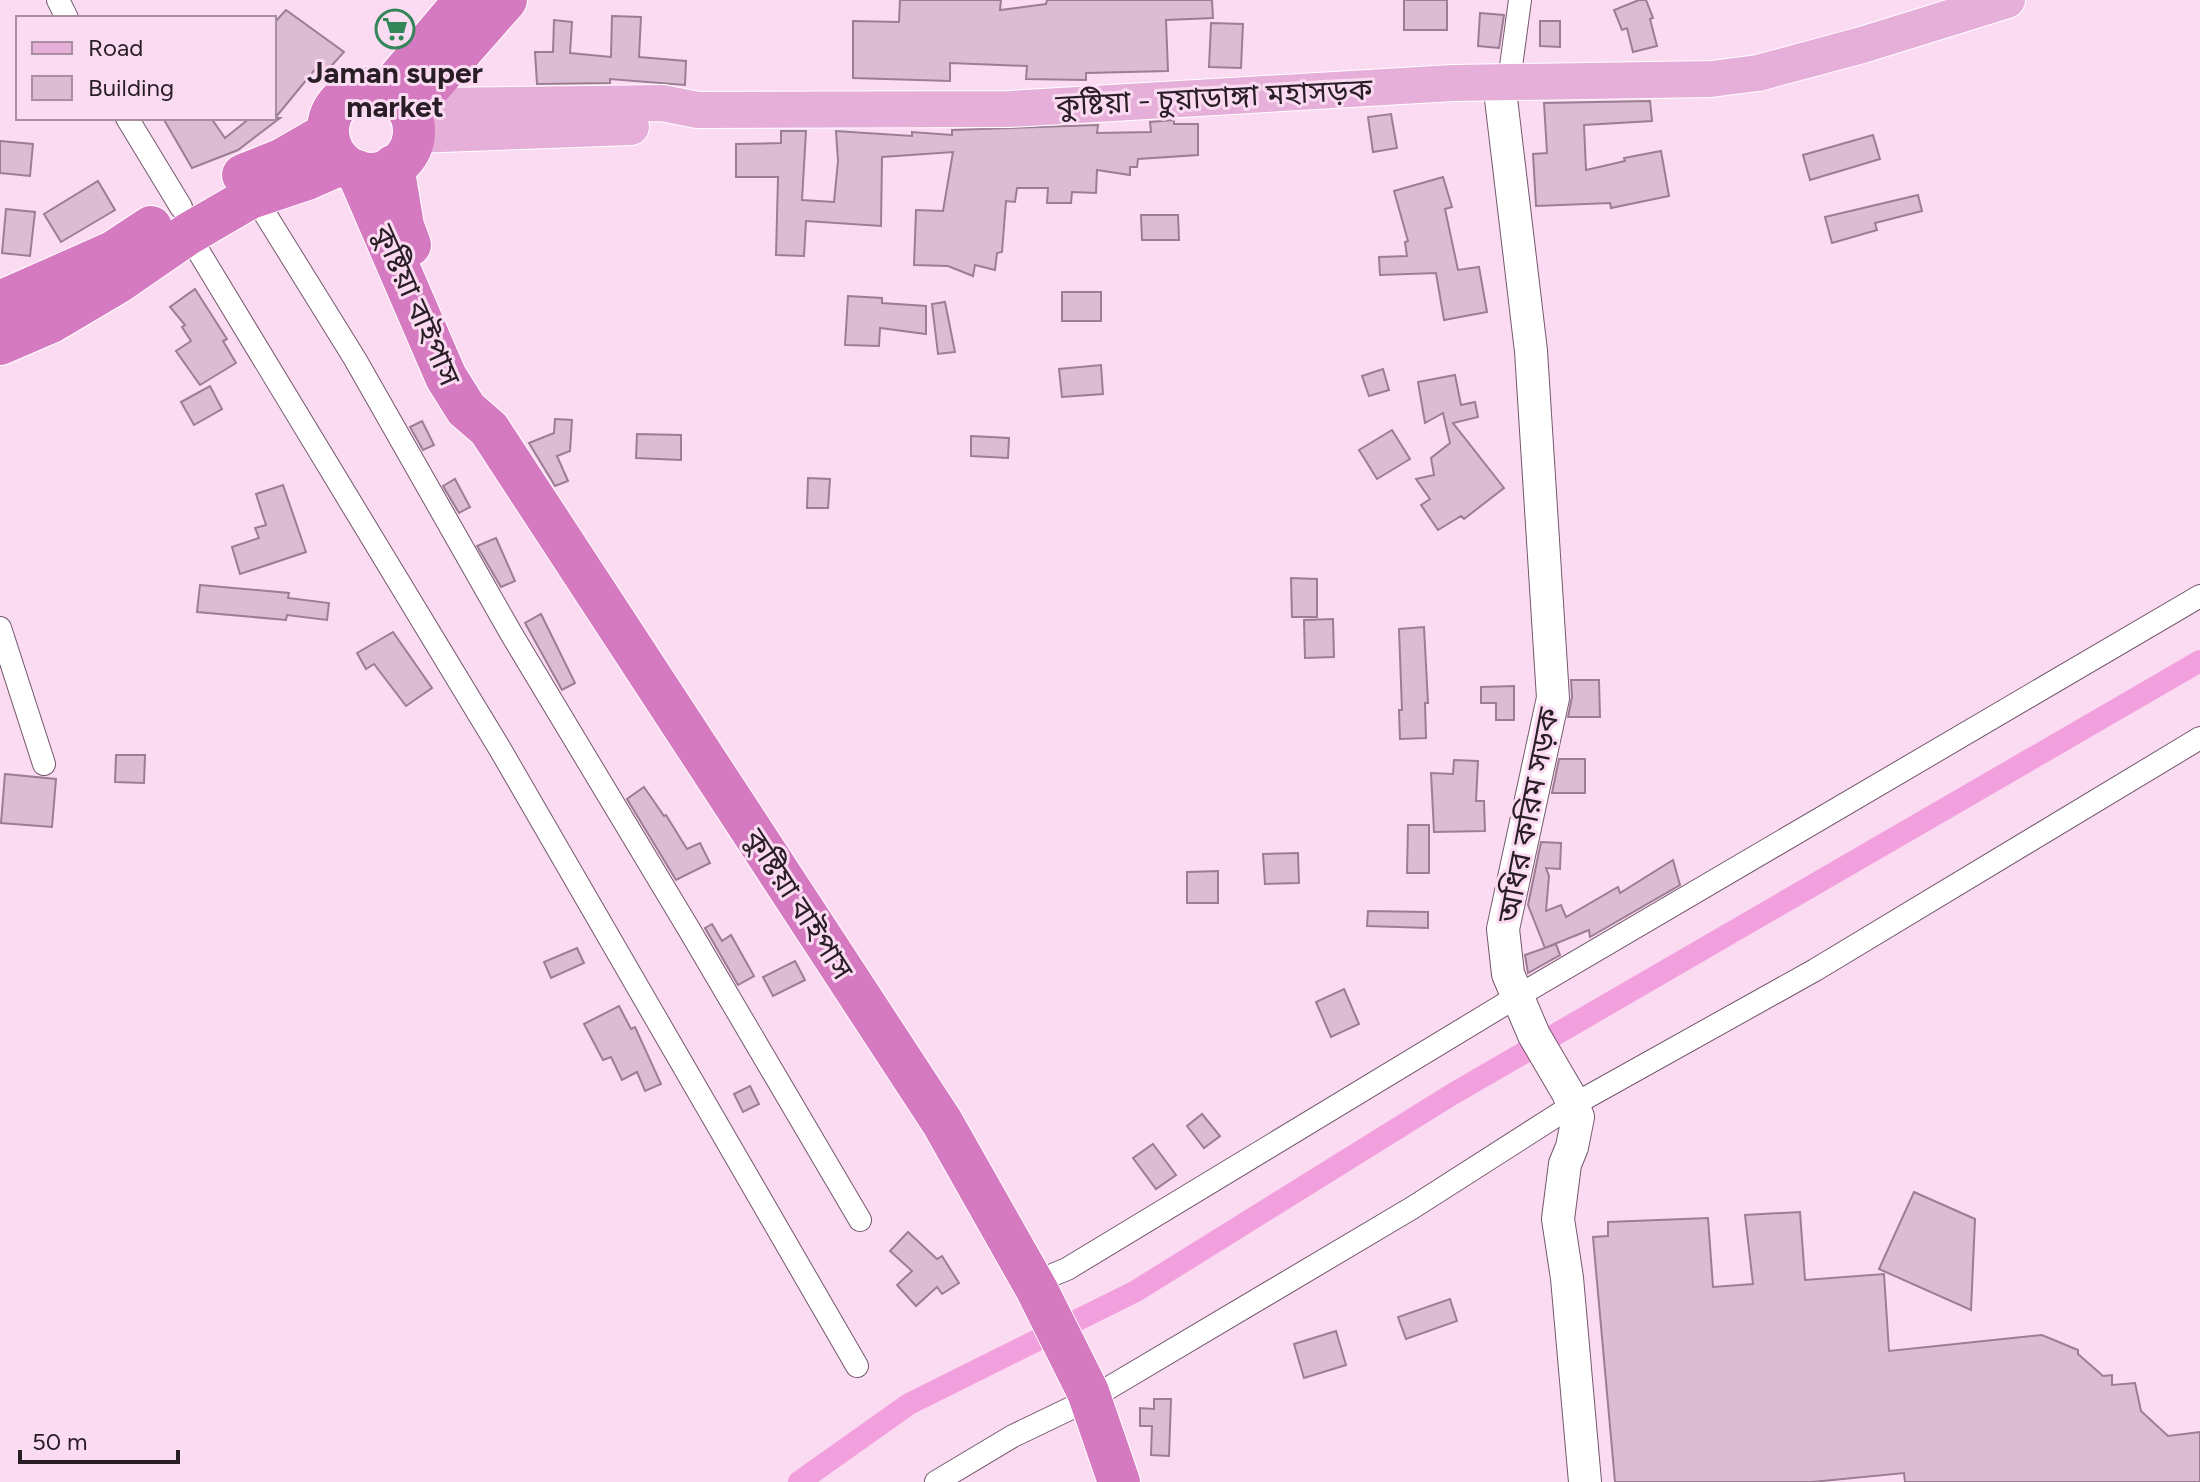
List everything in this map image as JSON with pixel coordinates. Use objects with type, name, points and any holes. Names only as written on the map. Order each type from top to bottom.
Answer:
[{"type":"highway","points":[[376,141],[465,0]]},
{"type":"highway","points":[[7,320],[113,252],[251,188],[283,159],[376,141],[506,0]]},
{"type":"highway","points":[[376,141],[420,184],[434,323]]},
{"type":"highway","name":"কুষ্টিয়া বাইপাস","points":[[376,141],[434,323],[446,377],[466,409],[489,429],[942,1122],[1035,1286],[1089,1395],[1119,1482]]},
{"type":"highway","points":[[7,320],[51,322],[117,283],[194,215]]},
{"type":"main road","name":"কুষ্টিয়া - চুয়াডাঙ্গা মহাসড়ক","points":[[376,141],[436,106],[662,103],[698,110],[1010,109],[1504,81],[1711,79],[1758,73],[2007,0]]},
{"type":"main road","name":"অধির করিম সড়ক","points":[[1504,81],[1531,351],[1553,698],[1503,929],[1508,974],[1534,1035],[1571,1099]]},
{"type":"main road","points":[[1571,1099],[1578,1117],[1576,1134],[1565,1164],[1558,1219],[1567,1278],[1585,1482]]},
{"type":"street","points":[[1504,81],[1520,0]]},
{"type":"street","points":[[128,120],[194,215],[857,1366]]},
{"type":"street","points":[[251,188],[349,348],[512,635],[860,1220]]},
{"type":"street","points":[[1035,1286],[1518,996],[2200,596]]},
{"type":"street","points":[[0,628],[44,764]]},
{"type":"street","points":[[936,1482],[1412,1208],[1571,1099],[1815,970],[2200,738]]},
{"type":"building","points":[[900,0],[1001,0],[1000,10],[1046,4],[1047,0],[1212,0],[1213,18],[1166,20],[1168,71],[1086,73],[1086,80],[1026,79],[1027,66],[950,63],[950,81],[853,78],[853,21],[899,22]]},
{"type":"building","points":[[1404,0],[1447,0],[1447,30],[1404,30]]},
{"type":"building","points":[[1646,0],[1653,18],[1650,19],[1657,46],[1633,52],[1627,28],[1622,30],[1614,10]]},
{"type":"building","points":[[286,10],[344,52],[324,74],[317,67],[276,117],[276,21]]},
{"type":"building","points":[[1480,13],[1504,15],[1499,48],[1478,46]]},
{"type":"building","points":[[612,16],[641,17],[639,57],[686,61],[685,85],[610,79],[610,83],[537,84],[535,52],[553,52],[554,20],[572,22],[570,53],[611,57]]},
{"type":"building","points":[[1540,21],[1560,21],[1560,47],[1540,46]]},
{"type":"building","points":[[1211,23],[1243,24],[1241,68],[1209,67]]},
{"type":"building","points":[[1650,101],[1652,121],[1584,125],[1586,170],[1661,151],[1669,196],[1611,208],[1610,203],[1536,206],[1533,154],[1547,153],[1544,103]]},
{"type":"building","points":[[1391,114],[1397,148],[1373,152],[1368,117]]},
{"type":"building","points":[[280,118],[238,150],[192,168],[164,120],[212,120],[225,138],[248,120]]},
{"type":"building","points":[[1174,120],[1174,124],[1198,124],[1198,155],[1138,159],[1137,167],[1130,167],[1130,175],[1097,170],[1096,193],[1072,192],[1071,203],[1047,203],[1048,188],[1017,188],[1015,202],[1006,201],[1002,252],[997,253],[995,270],[975,265],[973,276],[948,266],[914,265],[916,210],[943,211],[953,152],[882,157],[881,226],[806,221],[804,256],[776,255],[778,177],[736,177],[736,144],[781,143],[781,131],[806,131],[802,200],[834,202],[838,161],[836,131],[912,136],[912,132],[952,135],[952,130],[1098,125],[1097,133],[1151,132],[1150,122]]},
{"type":"building","points":[[1873,135],[1880,159],[1810,180],[1803,155]]},
{"type":"building","points":[[0,141],[33,144],[30,176],[0,173]]},
{"type":"building","points":[[1443,177],[1452,207],[1445,209],[1458,270],[1479,267],[1487,312],[1444,320],[1436,273],[1380,275],[1379,257],[1407,256],[1405,242],[1408,241],[1394,191]]},
{"type":"building","points":[[98,181],[115,210],[61,242],[44,214]]},
{"type":"building","points":[[1918,195],[1922,211],[1875,223],[1877,230],[1832,243],[1825,217]]},
{"type":"building","points":[[6,209],[35,212],[30,256],[2,253]]},
{"type":"building","points":[[1141,215],[1178,215],[1179,240],[1142,240]]},
{"type":"building","points":[[195,289],[227,339],[223,341],[236,363],[200,385],[176,351],[191,341],[182,327],[185,325],[170,307]]},
{"type":"building","points":[[1062,292],[1101,292],[1101,321],[1062,321]]},
{"type":"building","points":[[848,296],[882,298],[882,303],[926,306],[926,334],[880,328],[879,346],[845,345]]},
{"type":"building","points":[[945,302],[955,352],[938,354],[932,304]]},
{"type":"building","points":[[1101,365],[1103,394],[1062,397],[1059,369]]},
{"type":"building","points":[[1383,369],[1389,390],[1369,396],[1362,376]]},
{"type":"building","points":[[1455,375],[1461,405],[1475,402],[1478,417],[1453,423],[1504,488],[1464,519],[1461,516],[1438,530],[1421,505],[1430,499],[1416,479],[1434,475],[1431,458],[1450,443],[1443,413],[1425,423],[1418,382]]},
{"type":"building","points":[[210,386],[222,409],[194,425],[181,402]]},
{"type":"building","points":[[555,419],[572,420],[570,451],[557,456],[568,481],[555,486],[529,443],[554,433]]},
{"type":"building","points":[[422,421],[434,445],[423,450],[410,427]]},
{"type":"building","points":[[1392,430],[1410,459],[1377,479],[1359,450]]},
{"type":"building","points":[[637,434],[681,435],[681,460],[636,458]]},
{"type":"building","points":[[971,436],[1009,438],[1008,458],[971,456]]},
{"type":"building","points":[[808,478],[830,479],[828,508],[807,508]]},
{"type":"building","points":[[455,479],[470,507],[459,513],[443,486]]},
{"type":"building","points":[[283,485],[306,552],[240,574],[232,547],[259,538],[255,528],[266,525],[256,494]]},
{"type":"building","points":[[496,538],[515,581],[501,587],[477,546]]},
{"type":"building","points":[[1291,578],[1317,579],[1317,617],[1292,617]]},
{"type":"building","points":[[200,585],[289,593],[288,598],[329,603],[327,620],[287,615],[286,620],[197,612]]},
{"type":"building","points":[[541,614],[575,683],[562,690],[525,623]]},
{"type":"building","points":[[1333,619],[1334,657],[1305,658],[1304,620]]},
{"type":"building","points":[[1424,627],[1428,703],[1425,703],[1426,738],[1400,739],[1399,629]]},
{"type":"building","points":[[393,632],[432,688],[406,706],[374,664],[366,669],[357,653]]},
{"type":"building","points":[[1571,680],[1599,680],[1600,717],[1568,717]]},
{"type":"building","points":[[1514,686],[1514,720],[1496,720],[1496,703],[1481,703],[1481,687]]},
{"type":"building","points":[[116,755],[145,755],[144,783],[115,782]]},
{"type":"building","points":[[1559,759],[1585,759],[1585,793],[1552,793]]},
{"type":"building","points":[[1454,760],[1478,761],[1476,801],[1484,801],[1485,831],[1434,832],[1431,773],[1453,774]]},
{"type":"building","points":[[5,774],[56,779],[52,827],[1,823]]},
{"type":"building","points":[[644,787],[687,849],[700,843],[710,863],[676,880],[627,799]]},
{"type":"building","points":[[1408,825],[1429,825],[1429,873],[1407,873]]},
{"type":"building","points":[[1541,842],[1561,843],[1560,869],[1546,868],[1549,876],[1546,911],[1561,905],[1566,917],[1618,887],[1620,893],[1673,860],[1680,885],[1590,937],[1589,930],[1545,948],[1528,905]]},
{"type":"building","points":[[1298,853],[1299,883],[1265,884],[1263,854]]},
{"type":"building","points":[[1218,871],[1218,903],[1187,903],[1187,872]]},
{"type":"building","points":[[1368,911],[1428,912],[1428,928],[1367,926]]},
{"type":"building","points":[[712,924],[722,941],[731,935],[754,976],[738,985],[705,928]]},
{"type":"building","points":[[1556,944],[1560,955],[1528,973],[1525,955]]},
{"type":"building","points":[[577,948],[584,963],[551,978],[544,962]]},
{"type":"building","points":[[795,961],[805,980],[773,996],[763,977]]},
{"type":"building","points":[[1344,989],[1359,1024],[1331,1037],[1316,1002]]},
{"type":"building","points":[[619,1006],[631,1029],[635,1027],[661,1084],[645,1091],[637,1072],[622,1080],[611,1057],[603,1060],[584,1024]]},
{"type":"building","points":[[750,1086],[759,1104],[743,1112],[734,1094]]},
{"type":"building","points":[[1202,1114],[1220,1136],[1204,1148],[1187,1126]]},
{"type":"building","points":[[1153,1144],[1176,1175],[1156,1189],[1133,1158]]},
{"type":"building","points":[[1914,1192],[1975,1219],[1971,1310],[1879,1269]]},
{"type":"building","points":[[1800,1212],[1805,1280],[1884,1274],[1889,1351],[2042,1335],[2078,1350],[2078,1354],[2103,1376],[2112,1375],[2112,1385],[2135,1383],[2141,1411],[2168,1436],[2200,1432],[2200,1482],[1905,1482],[1904,1473],[1812,1482],[1615,1482],[1593,1237],[1608,1236],[1608,1222],[1708,1218],[1713,1287],[1753,1284],[1745,1215]]},
{"type":"building","points":[[908,1232],[937,1259],[942,1256],[959,1283],[942,1294],[937,1287],[916,1306],[897,1285],[912,1271],[890,1251]]},
{"type":"building","points":[[1450,1299],[1457,1321],[1406,1339],[1398,1317]]},
{"type":"building","points":[[1336,1331],[1346,1365],[1304,1378],[1294,1344]]},
{"type":"building","points":[[1154,1399],[1171,1399],[1169,1456],[1151,1455],[1152,1426],[1140,1426],[1140,1408],[1154,1409]]},
{"type":"waterway","points":[[799,1482],[909,1404],[1136,1291],[1451,1095],[2200,661]]},
{"type":"place","name":"Jaman super market","points":[[395,29]]}]
